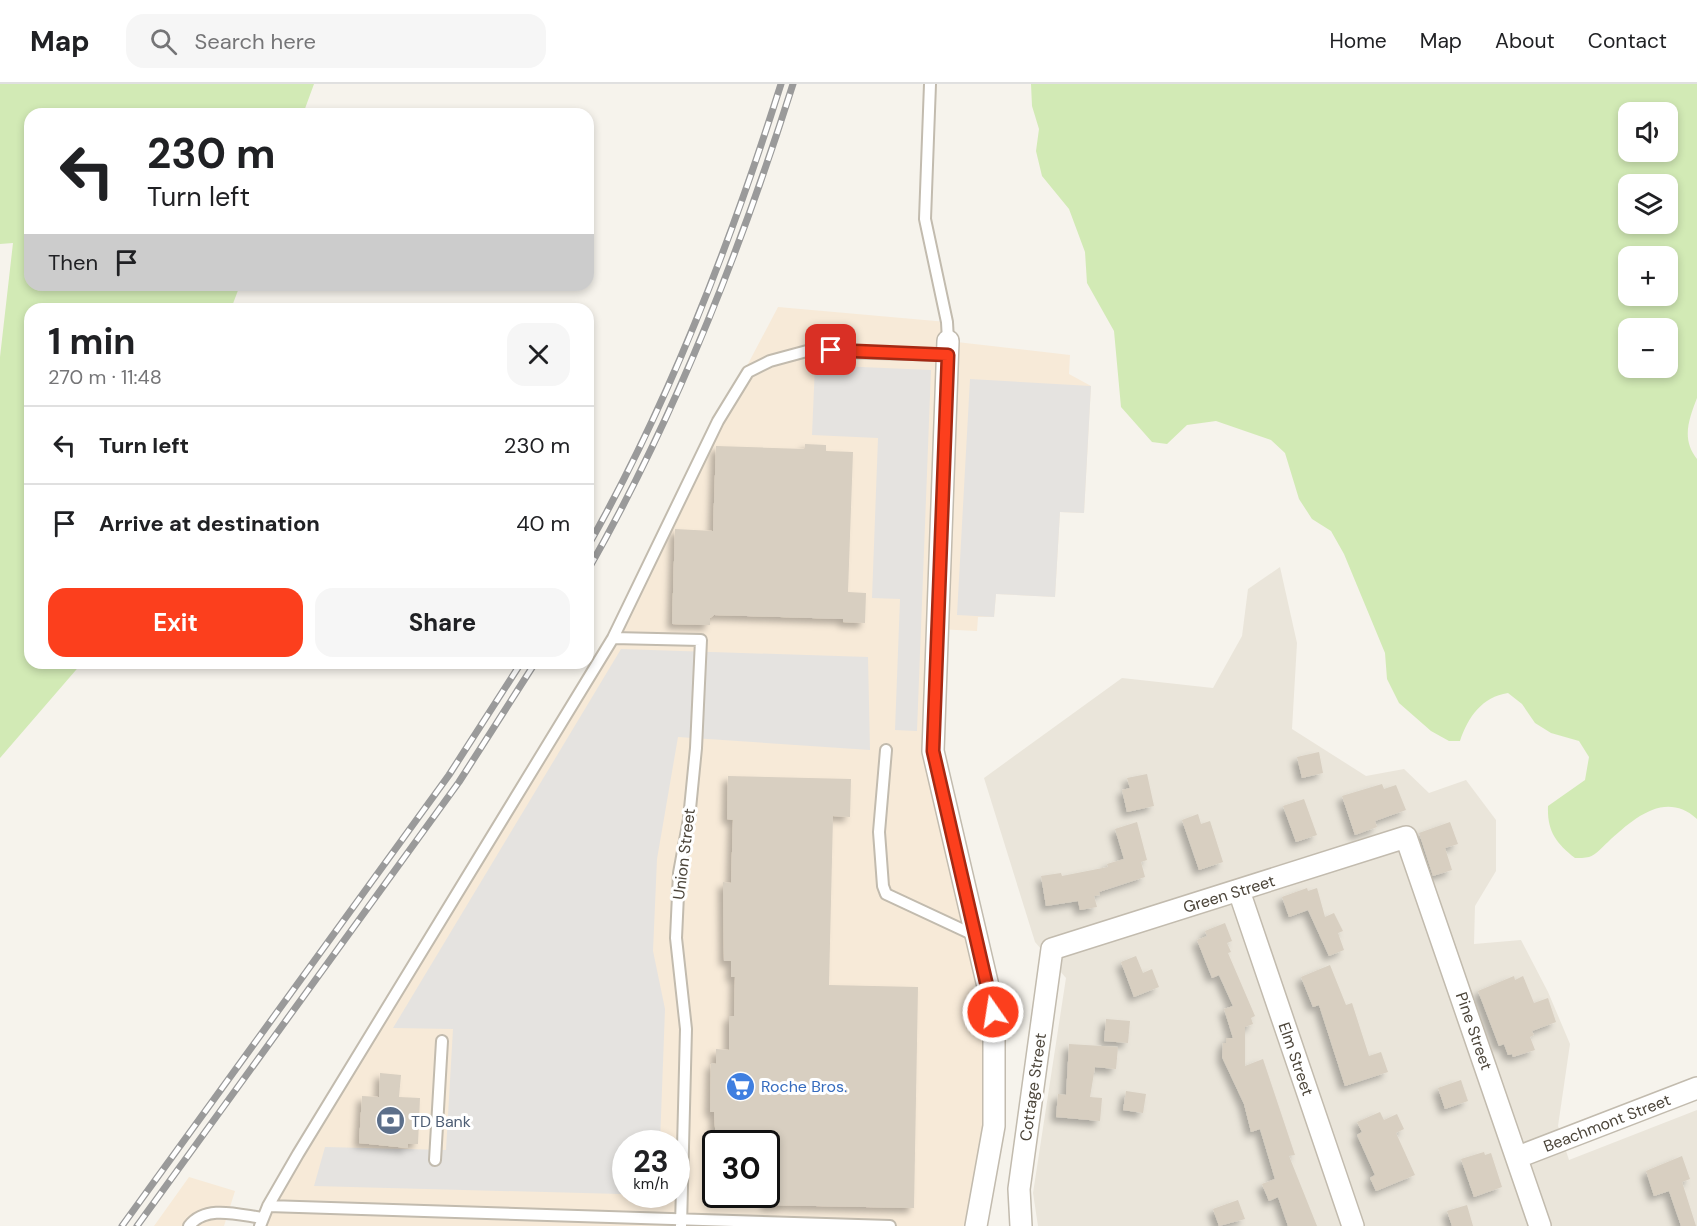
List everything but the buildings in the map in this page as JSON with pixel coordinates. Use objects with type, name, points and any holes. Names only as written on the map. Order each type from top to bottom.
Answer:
[{"type":"street","points":[[948,348],[933,751],[993,1012],[994,1114],[976,1226]]},
{"type":"street","name":"Green Street","points":[[1052,949],[1406,837]]},
{"type":"street","name":"Pine Street","points":[[1406,837],[1540,1226]]},
{"type":"street","name":"Elm Street","points":[[1239,891],[1353,1226]]},
{"type":"street","name":"Cottage Street","points":[[1021,1226],[1020,1189],[1052,949]]},
{"type":"street","name":"Beachmont Street","points":[[1518,1157],[1695,1094]]},
{"type":"lane","points":[[189,1226],[197,1217],[210,1213],[261,1222],[268,1206],[613,638],[718,421],[748,372],[770,360],[807,351],[948,348],[947,322],[925,219],[930,84]]},
{"type":"lane","name":"Union Street","points":[[613,638],[701,640],[696,748],[690,819],[679,873],[676,938],[686,1029],[682,1223]]},
{"type":"lane","points":[[886,750],[879,832],[883,886],[886,894],[976,936]]},
{"type":"lane","points":[[435,1160],[442,1041]]},
{"type":"lane","points":[[268,1206],[682,1223],[890,1226]]},
{"type":"shaded area","points":[[778,307],[947,322],[948,341],[1070,355],[1069,374],[1091,386],[1084,513],[1060,512],[1055,597],[996,594],[994,617],[978,617],[977,631],[937,629],[933,751],[994,1012],[976,1226],[260,1226],[613,638],[718,421]]},
{"type":"shaded area","points":[[815,365],[931,370],[917,731],[895,730],[900,599],[872,598],[878,438],[812,435]]},
{"type":"shaded area","points":[[970,379],[1091,386],[1084,513],[1060,512],[1055,597],[996,594],[994,617],[957,615]]},
{"type":"shaded area","points":[[1280,567],[1297,643],[1292,729],[1366,776],[1404,769],[1429,793],[1466,780],[1496,820],[1496,871],[1475,906],[1474,944],[1521,940],[1548,992],[1570,1044],[1558,1126],[1569,1160],[1697,1110],[1697,1226],[1038,1226],[1033,1193],[1066,978],[1035,942],[984,778],[1122,678],[1213,688],[1242,636],[1248,589]]},
{"type":"shaded area","points":[[621,649],[868,657],[870,750],[678,737],[657,859],[653,951],[665,1009],[660,1130],[612,1130],[612,1194],[314,1186],[325,1147],[446,1150],[453,1029],[393,1028]]},
{"type":"shaded area","points":[[189,1177],[235,1191],[224,1226],[154,1226]]},
{"type":"green space","points":[[0,84],[314,84],[305,108],[24,108],[24,291],[238,291],[233,303],[24,303],[24,669],[77,669],[0,758],[0,357],[13,243],[0,244]]},
{"type":"green space","points":[[1031,84],[1697,84],[1697,398],[1689,421],[1688,436],[1689,444],[1697,459],[1697,819],[1673,807],[1661,807],[1639,817],[1594,855],[1575,858],[1554,836],[1549,823],[1548,806],[1585,780],[1589,757],[1579,741],[1551,733],[1535,723],[1522,704],[1508,693],[1491,699],[1477,710],[1467,724],[1460,741],[1449,741],[1431,731],[1399,703],[1387,679],[1385,653],[1344,554],[1331,531],[1312,519],[1299,499],[1285,453],[1271,440],[1216,421],[1187,425],[1167,444],[1152,442],[1121,407],[1114,331],[1087,283],[1085,252],[1069,209],[1042,176],[1036,151],[1039,129],[1032,106]]},
{"type":"railway","points":[[594,535],[646,435],[672,378],[720,261],[781,84]]},
{"type":"railway","points":[[594,559],[649,453],[703,333],[751,209],[793,84]]},
{"type":"railway","points":[[122,1226],[449,775],[517,669]]},
{"type":"railway","points":[[137,1226],[459,782],[531,669]]},
{"type":"place","name":"Roche Bros.","points":[[740,1086]]},
{"type":"place","name":"TD Bank","points":[[390,1121]]},
{"type":"route","points":[[831,350],[948,355],[933,751],[993,1012]]}]
